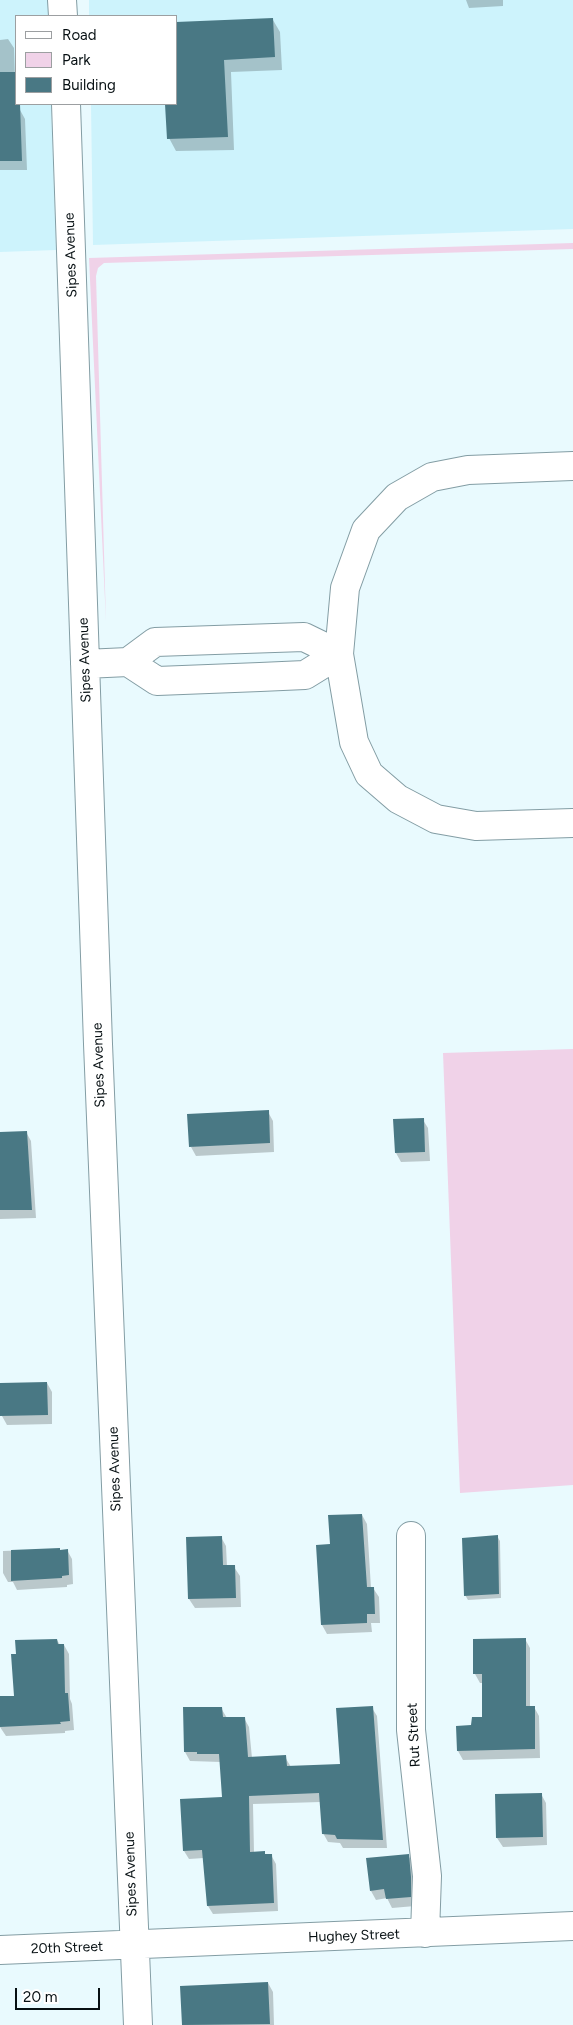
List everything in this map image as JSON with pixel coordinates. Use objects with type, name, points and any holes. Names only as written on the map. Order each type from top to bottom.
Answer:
[{"type":"street","points":[[62,0],[63,15]]},
{"type":"street","name":"Sipes Avenue","points":[[66,105],[98,1044],[138,2025]]},
{"type":"street","points":[[573,466],[468,470],[432,477],[398,497],[366,530],[345,588],[339,654],[354,742],[369,774],[398,799],[436,818],[476,826],[573,823]]},
{"type":"street","points":[[85,664],[128,662],[155,642],[304,637],[339,654]]},
{"type":"street","points":[[214,640],[214,679]]},
{"type":"street","points":[[128,662],[157,681],[214,679],[305,675],[339,654]]},
{"type":"street","name":"Rut Street","points":[[411,1536],[412,1730],[426,1876],[425,1933]]},
{"type":"street","name":"Hughey Street","points":[[134,1946],[573,1926]]},
{"type":"street","name":"20th Street","points":[[0,1950],[134,1946]]},
{"type":"shaded area","points":[[0,0],[48,0],[48,15],[15,15],[15,105],[51,105],[56,250],[0,252]]},
{"type":"shaded area","points":[[89,0],[573,0],[573,229],[93,245],[91,105],[178,105],[178,15],[89,15]]},
{"type":"green space","points":[[573,243],[573,249],[104,263],[98,268],[96,276],[106,622],[89,258]]},
{"type":"green space","points":[[573,1049],[573,1485],[460,1493],[443,1053]]},
{"type":"building","points":[[273,18],[275,57],[224,60],[228,137],[167,139],[165,105],[178,105],[178,22]]},
{"type":"building","points":[[0,72],[15,72],[15,105],[20,105],[22,161],[0,161]]},
{"type":"building","points":[[269,1110],[270,1143],[189,1147],[187,1114]]},
{"type":"building","points":[[424,1118],[425,1152],[395,1153],[393,1119]]},
{"type":"building","points":[[27,1131],[32,1210],[0,1210],[0,1132]]},
{"type":"building","points":[[47,1382],[48,1415],[0,1416],[0,1383]]},
{"type":"building","points":[[362,1514],[367,1587],[374,1587],[375,1614],[367,1614],[367,1623],[321,1625],[316,1545],[330,1544],[328,1515]]},
{"type":"building","points":[[498,1535],[499,1594],[464,1596],[462,1538]]},
{"type":"building","points":[[222,1536],[223,1565],[235,1565],[236,1598],[188,1599],[186,1537]]},
{"type":"building","points":[[60,1548],[60,1550],[68,1549],[69,1575],[62,1576],[62,1578],[11,1581],[11,1550]]},
{"type":"building","points":[[526,1638],[526,1706],[535,1706],[535,1749],[457,1751],[456,1726],[471,1725],[472,1717],[482,1717],[482,1674],[473,1674],[473,1639]]},
{"type":"building","points":[[57,1639],[58,1644],[64,1644],[65,1693],[68,1693],[70,1721],[60,1722],[61,1724],[0,1727],[0,1696],[14,1696],[11,1654],[16,1654],[15,1640]]},
{"type":"building","points":[[373,1706],[383,1840],[337,1839],[335,1835],[322,1834],[319,1793],[249,1796],[250,1852],[265,1851],[265,1854],[272,1854],[274,1903],[207,1906],[202,1850],[183,1851],[180,1799],[222,1797],[219,1754],[184,1752],[183,1707],[222,1707],[223,1717],[245,1717],[248,1757],[286,1755],[287,1766],[340,1764],[336,1708]]},
{"type":"building","points":[[542,1793],[543,1837],[496,1838],[495,1794]]},
{"type":"building","points":[[409,1854],[411,1897],[386,1899],[384,1889],[370,1891],[366,1858]]},
{"type":"building","points":[[268,1982],[270,2024],[182,2025],[180,1986]]}]
